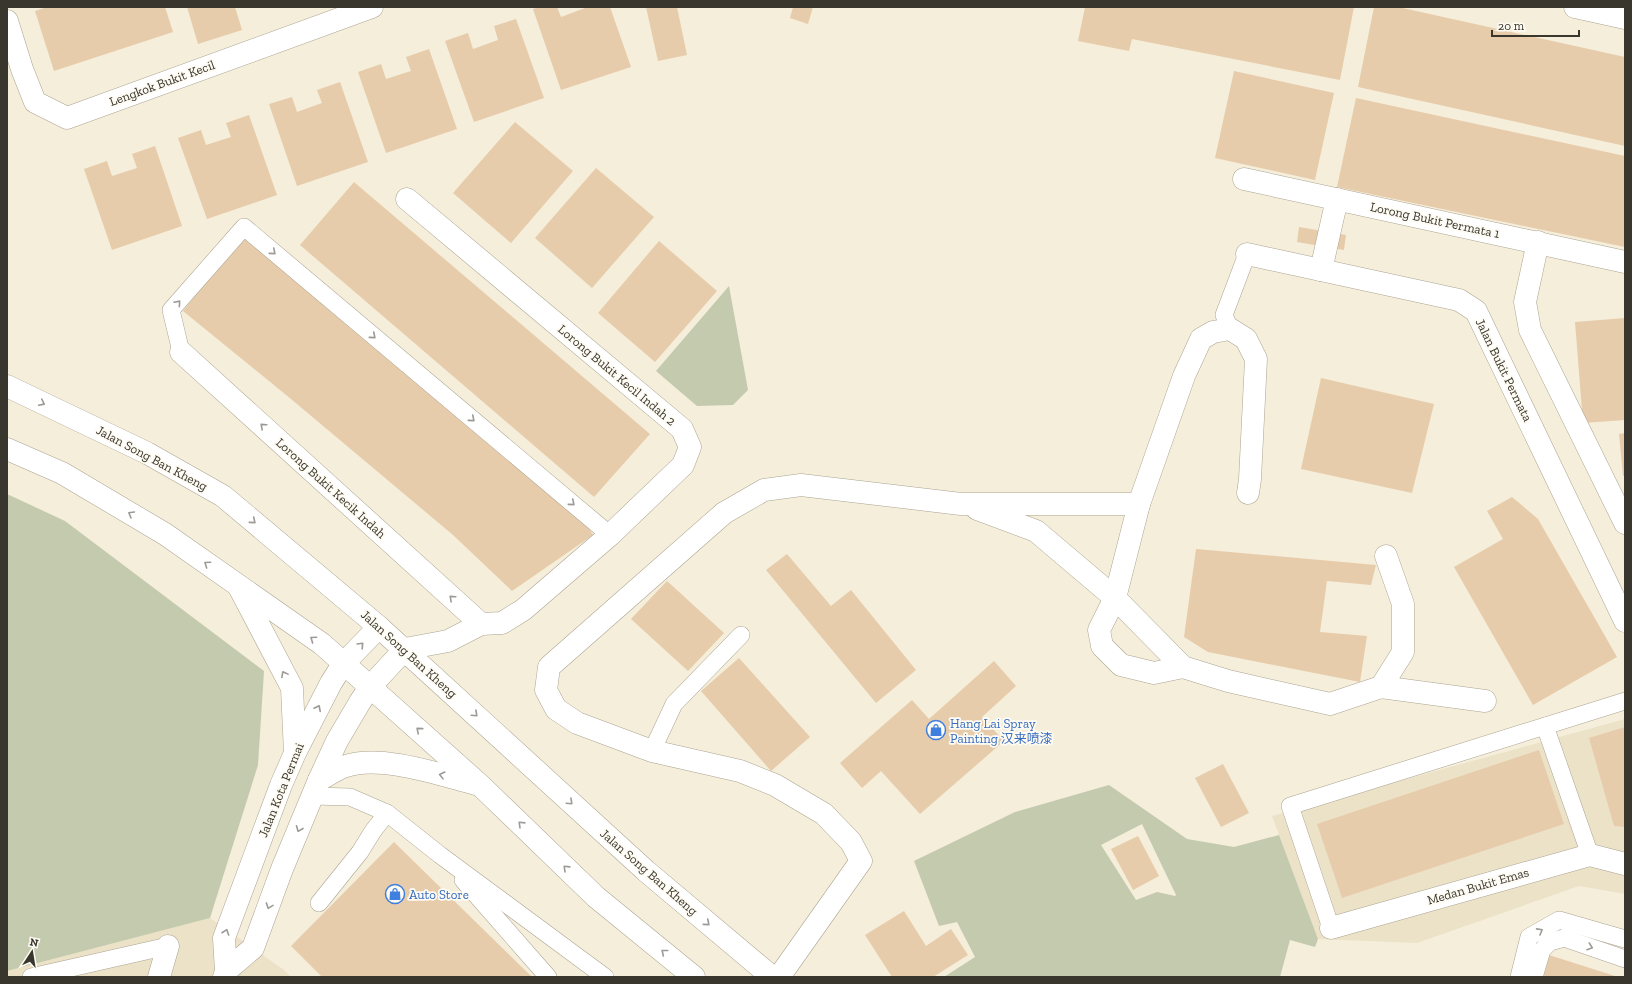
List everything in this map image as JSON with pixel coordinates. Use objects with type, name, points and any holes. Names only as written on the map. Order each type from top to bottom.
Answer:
[{"type":"street","name":"Lengkok Bukit Kecil","points":[[7,21],[35,102],[67,118],[323,15],[372,7]]},
{"type":"street","points":[[1575,7],[1625,18]]},
{"type":"street","name":"Lorong Bukit Permata 1","points":[[1244,179],[1625,262]]},
{"type":"street","name":"Lorong Bukit Kecil Indah 2","points":[[405,649],[448,641],[481,624],[502,624],[524,610],[610,536],[683,465],[690,447],[682,429],[407,198]]},
{"type":"street","points":[[1322,270],[1337,199]]},
{"type":"street","points":[[1538,242],[1525,302],[1530,330],[1625,523]]},
{"type":"street","name":"Jalan Bukit Permata","points":[[1247,254],[1459,300],[1476,311],[1625,621]]},
{"type":"street","points":[[1183,667],[1154,673],[1121,665],[1102,646],[1099,630],[1115,598],[1140,504],[1184,376],[1201,339],[1212,332],[1230,329],[1246,339],[1256,359],[1248,493]]},
{"type":"street","name":"Lorong Bukit Kecik Indah","points":[[181,352],[481,624]]},
{"type":"street","name":"Jalan Song Ban Kheng","points":[[7,386],[147,453],[223,496],[405,649],[646,871],[772,977]]},
{"type":"street","points":[[7,449],[62,474],[165,534],[322,644],[480,784],[596,897],[694,977]]},
{"type":"street","points":[[779,977],[861,861],[851,842],[824,814],[775,786],[740,771],[652,751],[577,723],[556,709],[546,690],[549,667],[570,646],[724,513],[764,490],[801,485],[961,504],[1140,504]]},
{"type":"street","points":[[961,504],[1036,531],[1115,598],[1183,667],[1228,681],[1330,704],[1381,687],[1485,701]]},
{"type":"street","points":[[1381,687],[1402,652],[1403,604],[1386,556]]},
{"type":"street","points":[[239,586],[292,688],[295,753]]},
{"type":"street","name":"Jalan Kota Permai","points":[[225,974],[224,938],[281,785],[295,753],[331,683],[343,664],[379,627]]},
{"type":"street","name":"Jalan Kota Permai","points":[[225,974],[254,948],[282,869],[315,788],[337,742],[370,687],[405,649]]},
{"type":"street","points":[[315,788],[344,766],[368,763],[404,766],[480,784]]},
{"type":"street","points":[[1590,855],[1625,864]]},
{"type":"street","name":"Medan Bukit Emas","points":[[1331,928],[1590,855]]},
{"type":"street","points":[[159,977],[168,946]]},
{"type":"lane","points":[[181,352],[171,310],[244,227],[610,536]]},
{"type":"lane","points":[[1230,329],[1224,315],[1247,254]]},
{"type":"lane","points":[[652,751],[674,704],[741,635]]},
{"type":"lane","points":[[1331,928],[1290,806],[1625,701]]},
{"type":"lane","points":[[1545,726],[1590,855]]},
{"type":"lane","points":[[315,788],[350,797],[388,813],[440,855],[605,977]]},
{"type":"lane","points":[[319,903],[360,852],[388,813]]},
{"type":"lane","points":[[440,855],[548,977]]},
{"type":"lane","points":[[1519,977],[1529,937],[1560,920],[1625,939]]},
{"type":"lane","points":[[1534,977],[1542,950],[1550,942],[1564,938],[1625,959]]},
{"type":"lane","points":[[31,977],[168,946]]},
{"type":"shaded area","points":[[1625,719],[1625,894],[1579,886],[1417,943],[1318,939],[1272,816]]},
{"type":"shaded area","points":[[210,918],[284,970],[291,977],[7,977],[7,971]]},
{"type":"green space","points":[[729,286],[748,390],[733,405],[697,406],[656,371]]},
{"type":"green space","points":[[7,494],[65,521],[264,671],[258,765],[210,918],[7,971]]},
{"type":"green space","points":[[1109,785],[1187,839],[1234,847],[1279,835],[1318,939],[1315,947],[1290,940],[1280,977],[944,977],[975,957],[957,922],[939,926],[914,861],[1015,812]],"holes":[[[1142,824],[1176,895],[1157,892],[1136,900],[1101,845]]]},
{"type":"building","points":[[47,7],[165,7],[173,32],[54,71],[35,11]]},
{"type":"building","points":[[187,7],[235,7],[242,30],[198,44]]},
{"type":"building","points":[[539,7],[557,7],[561,17],[585,7],[610,7],[631,67],[561,90],[533,9]]},
{"type":"building","points":[[646,7],[677,7],[687,55],[658,61]]},
{"type":"building","points":[[793,7],[813,7],[808,24],[790,18]]},
{"type":"building","points":[[1085,7],[1354,7],[1340,80],[1132,39],[1129,51],[1078,41]]},
{"type":"building","points":[[1374,7],[1398,7],[1625,57],[1625,146],[1358,87]]},
{"type":"building","points":[[516,19],[544,98],[474,122],[445,41],[468,33],[473,49],[498,40],[494,26]]},
{"type":"building","points":[[429,49],[457,129],[386,153],[358,72],[381,64],[386,79],[411,71],[406,57]]},
{"type":"building","points":[[1234,71],[1334,93],[1315,180],[1215,158]]},
{"type":"building","points":[[340,82],[368,162],[297,186],[269,104],[292,97],[297,112],[322,103],[317,90]]},
{"type":"building","points":[[1356,98],[1625,156],[1625,247],[1337,187]]},
{"type":"building","points":[[249,115],[277,195],[207,219],[178,138],[201,130],[206,145],[231,137],[226,123]]},
{"type":"building","points":[[515,122],[573,171],[511,243],[453,193]]},
{"type":"building","points":[[155,146],[182,226],[112,250],[84,169],[107,161],[112,176],[137,168],[132,154]]},
{"type":"building","points":[[596,168],[654,217],[592,288],[535,238]]},
{"type":"building","points":[[354,182],[650,434],[594,497],[300,245]]},
{"type":"building","points":[[1299,227],[1346,235],[1344,250],[1297,242]]},
{"type":"building","points":[[254,239],[582,518],[593,535],[512,591],[453,535],[291,399],[183,311],[239,241]]},
{"type":"building","points":[[659,241],[717,291],[655,362],[598,313]]},
{"type":"building","points":[[1625,318],[1625,420],[1583,423],[1575,322]]},
{"type":"building","points":[[1321,378],[1434,404],[1412,493],[1301,469]]},
{"type":"building","points":[[1625,433],[1625,475],[1623,476],[1619,434]]},
{"type":"building","points":[[1512,497],[1538,519],[1617,657],[1533,705],[1454,567],[1503,539],[1487,511]]},
{"type":"building","points":[[1196,549],[1376,565],[1371,585],[1327,581],[1320,632],[1367,636],[1360,682],[1208,652],[1184,637]]},
{"type":"building","points":[[787,554],[831,606],[851,590],[916,670],[876,703],[766,570]]},
{"type":"building","points":[[667,581],[724,633],[688,671],[631,619]]},
{"type":"building","points":[[739,658],[810,737],[771,771],[701,691]]},
{"type":"building","name":"Hang Lai Spray Painting 汉来喷漆","points":[[994,661],[1016,686],[982,717],[1004,741],[920,814],[881,771],[862,788],[840,763],[912,700],[929,719]]},
{"type":"building","points":[[1625,727],[1625,827],[1614,826],[1589,738]]},
{"type":"building","points":[[1539,750],[1564,824],[1342,898],[1317,824]]},
{"type":"building","points":[[1223,764],[1249,813],[1221,827],[1195,778]]},
{"type":"building","points":[[1138,836],[1159,876],[1133,890],[1111,849]]},
{"type":"building","name":"Auto Store","points":[[394,842],[532,977],[322,977],[291,946]]},
{"type":"building","points":[[904,911],[926,946],[951,929],[968,955],[933,977],[892,977],[865,935]]},
{"type":"building","points":[[1549,955],[1615,976],[1542,977]]},
{"type":"place","name":"Hang Lai Spray Painting 汉来喷漆","points":[[936,730]]},
{"type":"place","name":"Auto Store","points":[[395,894]]}]
